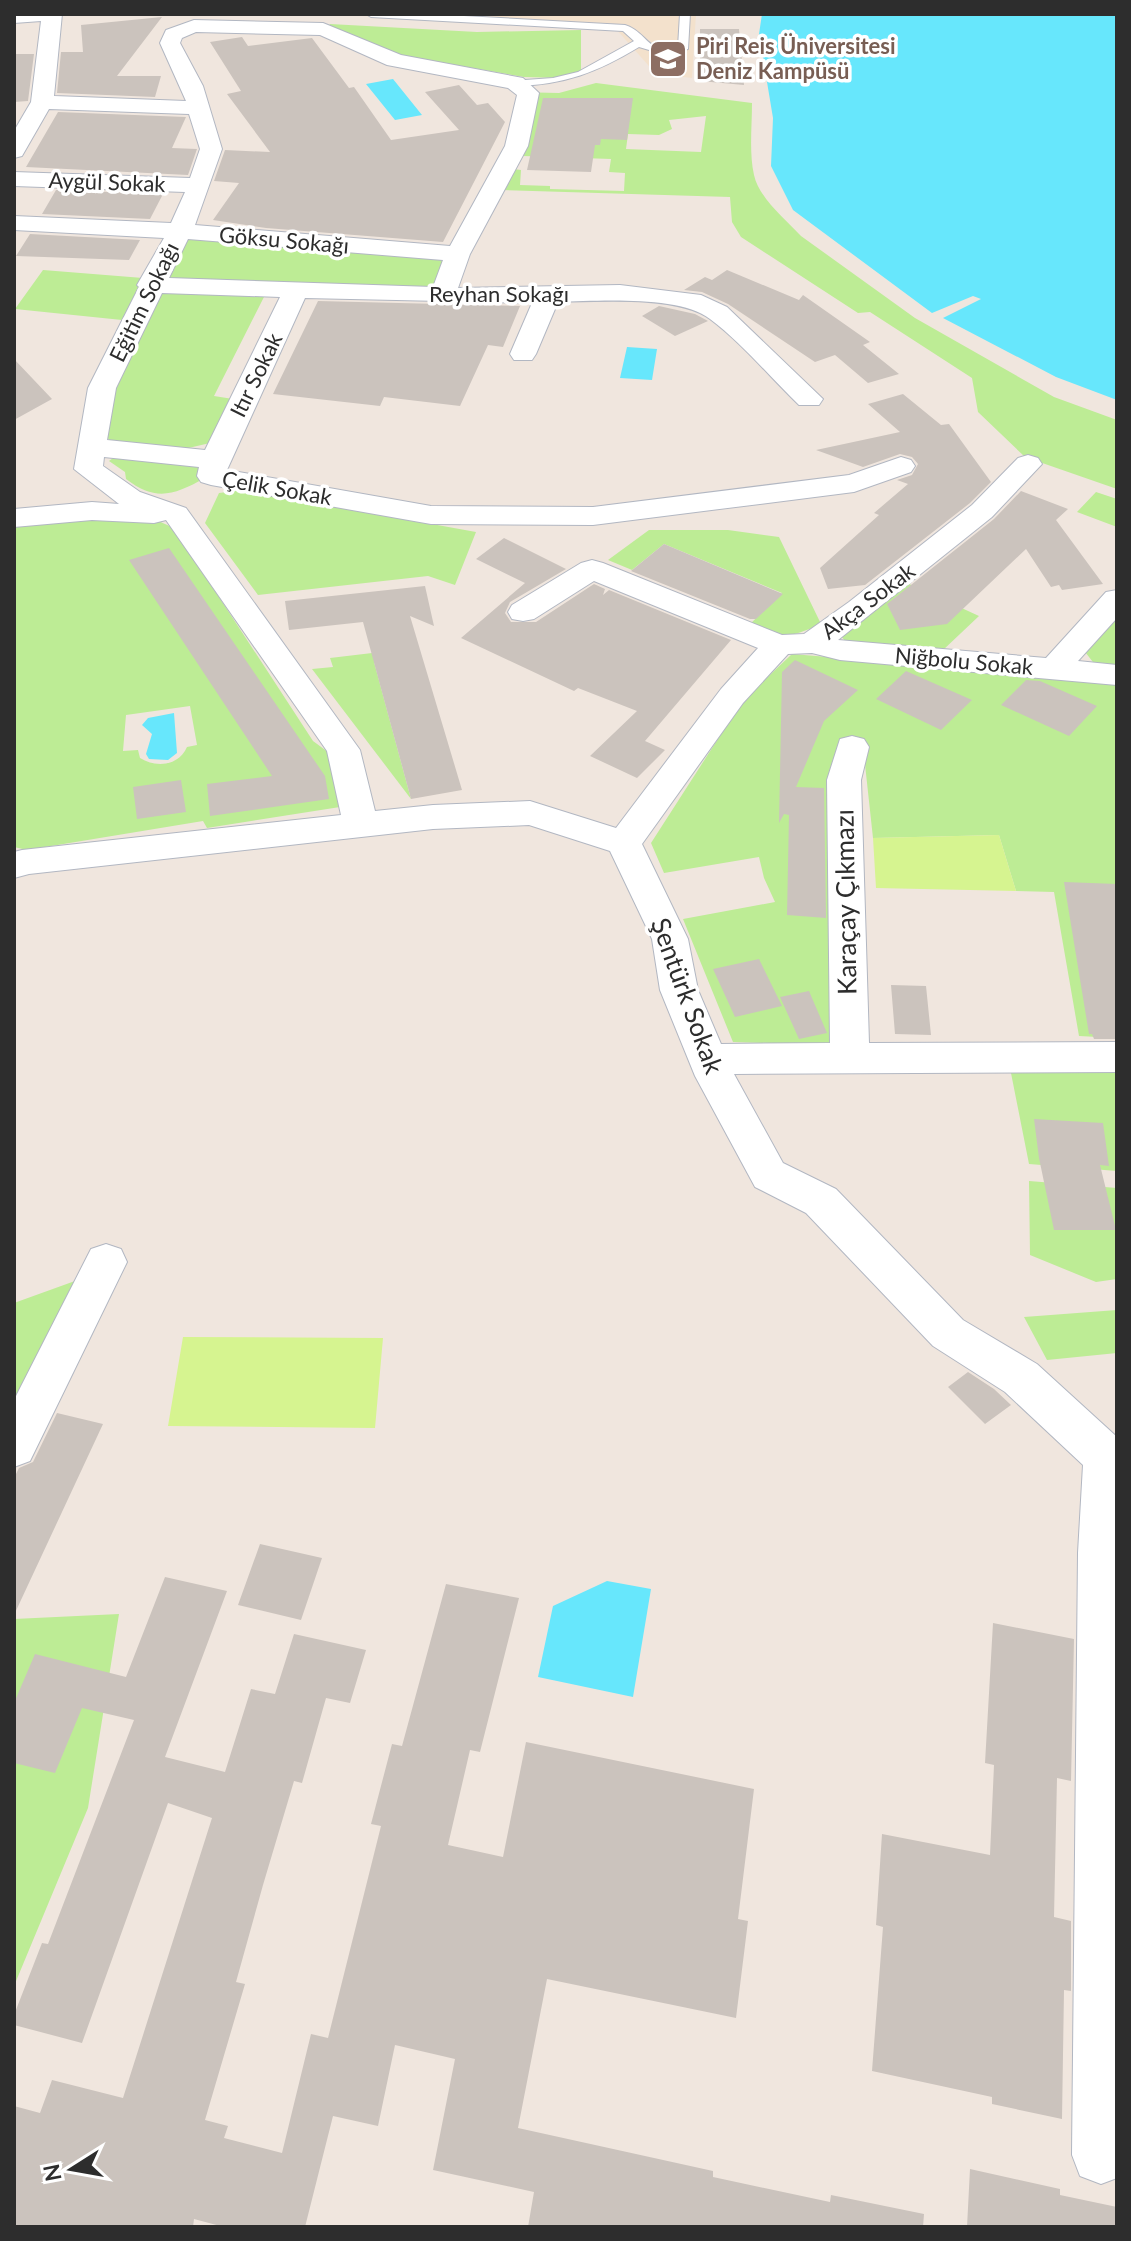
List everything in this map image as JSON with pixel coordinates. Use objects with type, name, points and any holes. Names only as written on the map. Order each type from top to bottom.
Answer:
[{"type":"street","points":[[14,17],[52,14]]},
{"type":"street","name":"Aygül Sokak","points":[[14,151],[42,102],[52,14]]},
{"type":"street","name":"Eğitim Sokağı","points":[[176,514],[130,498],[88,469],[102,388],[179,231],[211,149],[192,86],[170,43],[173,34],[194,26],[323,29],[395,60],[515,83]]},
{"type":"street","points":[[443,295],[458,254],[499,173],[510,163],[517,145],[528,93],[515,83]]},
{"type":"street","points":[[42,102],[199,108]]},
{"type":"street","name":"Aygül Sokak","points":[[14,179],[199,185]]},
{"type":"street","name":"Göksu Sokağı","points":[[14,223],[179,231],[458,254]]},
{"type":"street","name":"Reyhan Sokağı","points":[[150,285],[443,295],[620,293],[692,300],[718,312],[809,399]]},
{"type":"street","name":"Itır Sokak","points":[[176,514],[194,502],[213,468],[296,290]]},
{"type":"street","points":[[523,354],[548,295]]},
{"type":"street","name":"Çelik Sokak","points":[[94,447],[213,468],[431,515],[593,516],[854,483],[901,466]]},
{"type":"street","name":"Akça Sokak","points":[[779,645],[812,643],[860,609],[982,511],[1028,464]]},
{"type":"street","points":[[14,518],[92,511],[176,514],[343,750],[361,825]]},
{"type":"street","points":[[17,863],[433,817],[530,813],[624,843],[732,696],[779,645],[592,569],[523,612]]},
{"type":"street","points":[[1055,668],[1117,599]]},
{"type":"street","name":"Niğbolu Sokak","points":[[812,643],[840,650],[1117,675]]},
{"type":"street","name":"Karaçay Çıkmazı","points":[[850,1058],[844,780],[852,747]]},
{"type":"street","name":"Şentürk Sokak","points":[[624,843],[670,939],[679,990],[708,1059],[769,1175],[821,1201],[948,1333],[1021,1378],[1111,1457]]},
{"type":"street","points":[[708,1059],[1117,1057]]},
{"type":"street","points":[[14,1446],[106,1262]]},
{"type":"street","points":[[1101,2155],[1102,1553],[1111,1457]]},
{"type":"lane","points":[[371,14],[612,27],[632,31],[646,49],[675,52],[683,49],[685,14]]},
{"type":"lane","points":[[612,27],[638,14]]},
{"type":"lane","points":[[515,83],[557,83],[594,70],[640,42]]},
{"type":"shaded area","name":"Piri Reis Üniversitesi Deniz Kampüsü","points":[[322,14],[696,14],[692,78],[656,74],[616,29]]},
{"type":"green space","points":[[330,24],[477,32],[581,30],[581,71],[562,78],[524,77],[399,55],[328,27]]},
{"type":"green space","points":[[596,83],[752,103],[754,175],[761,192],[780,215],[801,236],[915,318],[1054,397],[1117,420],[1117,489],[1025,457],[978,412],[972,378],[870,312],[858,313],[741,237],[732,222],[730,197],[501,190],[513,169],[521,170],[520,185],[624,191],[625,173],[609,172],[611,159],[523,156],[526,146],[520,97],[515,92],[559,93]],"holes":[[[706,116],[701,152],[626,149],[628,134],[659,135],[672,129],[669,120]]]},
{"type":"green space","points":[[187,237],[449,257],[436,289],[166,280]]},
{"type":"green space","points":[[43,270],[143,278],[122,320],[15,309]]},
{"type":"green space","points":[[163,289],[266,293],[214,396],[233,399],[210,443],[184,449],[110,441],[107,437],[111,394]]},
{"type":"green space","points":[[120,453],[203,465],[205,478],[174,492],[147,491],[126,479],[125,472],[109,461]]},
{"type":"green space","points":[[244,490],[476,532],[455,585],[428,576],[258,595],[205,523],[219,493]]},
{"type":"green space","points":[[1096,492],[1117,499],[1117,527],[1077,512]]},
{"type":"green space","points":[[156,520],[174,528],[313,741],[332,755],[340,807],[207,828],[203,821],[27,850],[14,847],[14,526],[70,521]],"holes":[[[190,706],[197,745],[187,747],[173,761],[160,764],[146,761],[140,758],[138,750],[123,751],[126,715]]]},
{"type":"green space","points":[[649,530],[728,530],[779,537],[821,624],[785,635],[749,625],[782,593],[664,544],[632,570],[608,560]]},
{"type":"green space","points":[[907,583],[979,616],[942,651],[846,642],[840,635]]},
{"type":"green space","points":[[1117,608],[1117,669],[1096,666],[1082,648]]},
{"type":"green space","points":[[406,649],[374,662],[411,799],[312,669],[333,667],[330,658]]},
{"type":"green space","points":[[792,654],[1117,681],[1117,1038],[1079,1036],[1054,892],[1016,891],[999,835],[873,838],[863,746],[834,1045],[733,1042],[683,919],[775,902],[759,857],[664,873],[651,843],[743,700]]},
{"type":"green space","points":[[999,835],[1016,891],[876,888],[873,838]]},
{"type":"green space","points":[[1093,1067],[1094,1073],[1117,1073],[1117,1171],[1029,1164],[1010,1068]]},
{"type":"green space","points":[[1029,1181],[1117,1188],[1117,1279],[1096,1282],[1030,1255]]},
{"type":"green space","points":[[86,1277],[14,1415],[14,1303]]},
{"type":"green space","points":[[1117,1310],[1117,1353],[1047,1360],[1024,1317]]},
{"type":"green space","points":[[183,1337],[383,1338],[375,1428],[168,1426]]},
{"type":"green space","points":[[119,1614],[88,1808],[14,1986],[14,1619]]},
{"type":"water","points":[[762,14],[1117,14],[1117,400],[1056,377],[943,318],[981,299],[973,296],[932,313],[793,210],[771,166],[773,118],[759,34]]},
{"type":"water","points":[[393,79],[422,115],[395,120],[366,84]]},
{"type":"water","points":[[627,347],[657,349],[652,380],[620,378]]},
{"type":"water","points":[[174,713],[177,753],[168,760],[149,759],[146,754],[152,734],[142,725],[148,718]]},
{"type":"water","points":[[607,1581],[651,1589],[633,1697],[538,1677],[553,1606]]},
{"type":"building","points":[[162,17],[117,76],[161,76],[155,97],[57,93],[61,52],[83,52],[81,25]]},
{"type":"building","points":[[700,29],[739,29],[744,85],[700,81]]},
{"type":"building","points":[[242,37],[248,46],[312,38],[349,88],[354,87],[391,140],[459,130],[425,92],[459,85],[477,105],[488,103],[505,122],[443,242],[266,228],[213,220],[239,183],[214,181],[225,150],[270,152],[227,94],[241,91],[210,42]]},
{"type":"building","points":[[14,54],[34,54],[28,101],[14,102]]},
{"type":"building","points":[[543,98],[633,98],[627,140],[601,139],[600,145],[595,145],[591,172],[527,170]]},
{"type":"building","points":[[58,112],[186,117],[172,148],[197,149],[188,175],[26,167]]},
{"type":"building","points":[[56,190],[163,194],[150,219],[42,214]]},
{"type":"building","points":[[30,234],[140,240],[129,260],[16,256]]},
{"type":"building","points":[[727,270],[799,300],[803,295],[870,342],[863,345],[899,374],[868,383],[835,355],[815,362],[728,304],[702,292],[684,290],[705,277],[712,280]]},
{"type":"building","points":[[318,301],[520,306],[503,347],[488,345],[460,406],[384,397],[380,406],[273,394]]},
{"type":"building","points":[[659,306],[695,314],[708,321],[675,336],[642,316]]},
{"type":"building","points":[[14,359],[52,399],[14,420]]},
{"type":"building","points":[[903,394],[941,425],[949,424],[991,482],[970,503],[865,585],[828,589],[820,568],[879,515],[874,513],[908,484],[897,480],[912,475],[918,464],[912,457],[900,454],[863,467],[816,450],[900,432],[868,404]]},
{"type":"building","points":[[1021,491],[1068,509],[1056,520],[1103,584],[1062,590],[1059,585],[1051,587],[1026,549],[947,624],[900,630],[887,604],[994,519]]},
{"type":"building","points":[[504,538],[566,569],[510,602],[505,613],[511,622],[536,622],[594,584],[605,589],[603,595],[609,590],[731,640],[645,741],[665,750],[637,778],[590,756],[637,711],[578,688],[574,691],[461,638],[525,583],[476,559]]},
{"type":"building","points":[[664,544],[783,594],[756,619],[750,619],[631,571]]},
{"type":"building","points":[[169,548],[325,776],[329,799],[210,816],[207,784],[272,776],[129,560]]},
{"type":"building","points":[[425,586],[434,626],[410,616],[462,790],[411,799],[363,622],[289,630],[285,601]]},
{"type":"building","points":[[795,660],[858,690],[824,721],[796,787],[824,788],[826,918],[787,915],[789,815],[784,814],[779,823],[782,672]]},
{"type":"building","points":[[906,671],[972,700],[941,730],[876,699]]},
{"type":"building","points":[[1026,680],[1040,681],[1097,706],[1069,736],[1001,705]]},
{"type":"building","points":[[181,780],[186,812],[137,819],[133,787]]},
{"type":"building","points":[[1064,882],[1117,884],[1117,1039],[1094,1039],[1089,1034]]},
{"type":"building","points":[[759,959],[782,1006],[735,1017],[713,969]]},
{"type":"building","points":[[891,985],[926,986],[931,1035],[895,1034]]},
{"type":"building","points":[[809,991],[827,1033],[799,1039],[780,997]]},
{"type":"building","points":[[1034,1119],[1103,1123],[1109,1166],[1100,1165],[1116,1230],[1054,1230]]},
{"type":"building","points":[[968,1372],[1011,1405],[985,1424],[948,1387]]},
{"type":"building","points":[[57,1413],[103,1424],[14,1615],[14,1478],[19,1468],[33,1462]]},
{"type":"building","points":[[260,1544],[322,1558],[301,1620],[238,1605]]},
{"type":"building","points":[[165,1577],[227,1591],[165,1757],[225,1772],[251,1689],[275,1694],[294,1634],[366,1650],[350,1703],[326,1698],[302,1783],[294,1781],[263,1885],[236,1982],[245,1984],[205,2120],[228,2126],[224,2138],[282,2153],[311,2034],[328,2038],[381,1826],[371,1824],[392,1744],[402,1746],[446,1584],[519,1598],[480,1752],[470,1750],[448,1845],[503,1857],[526,1742],[754,1789],[738,1919],[748,1921],[736,2018],[547,1979],[518,2128],[713,2171],[713,2177],[830,2202],[831,2195],[924,2214],[923,2227],[528,2227],[534,2192],[433,2170],[455,2059],[395,2045],[378,2126],[333,2116],[305,2227],[224,2227],[194,2219],[193,2227],[14,2227],[14,2106],[40,2113],[52,2080],[123,2098],[212,1818],[168,1803],[82,2043],[14,2025],[14,2015],[42,1943],[48,1944],[134,1720],[82,1708],[55,1773],[14,1763],[14,1703],[35,1654],[126,1677]]},
{"type":"building","points":[[993,1623],[1074,1639],[1071,1781],[1057,1778],[1054,1917],[1071,1921],[1071,1991],[1064,1990],[1062,2119],[992,2104],[992,2097],[872,2071],[883,1927],[876,1925],[882,1834],[990,1855],[994,1765],[985,1763]]},
{"type":"building","points":[[970,2169],[1060,2189],[1060,2195],[1117,2207],[1117,2227],[967,2227]]},
{"type":"place","name":"Piri Reis Üniversitesi Deniz Kampüsü","points":[[668,59]]}]
